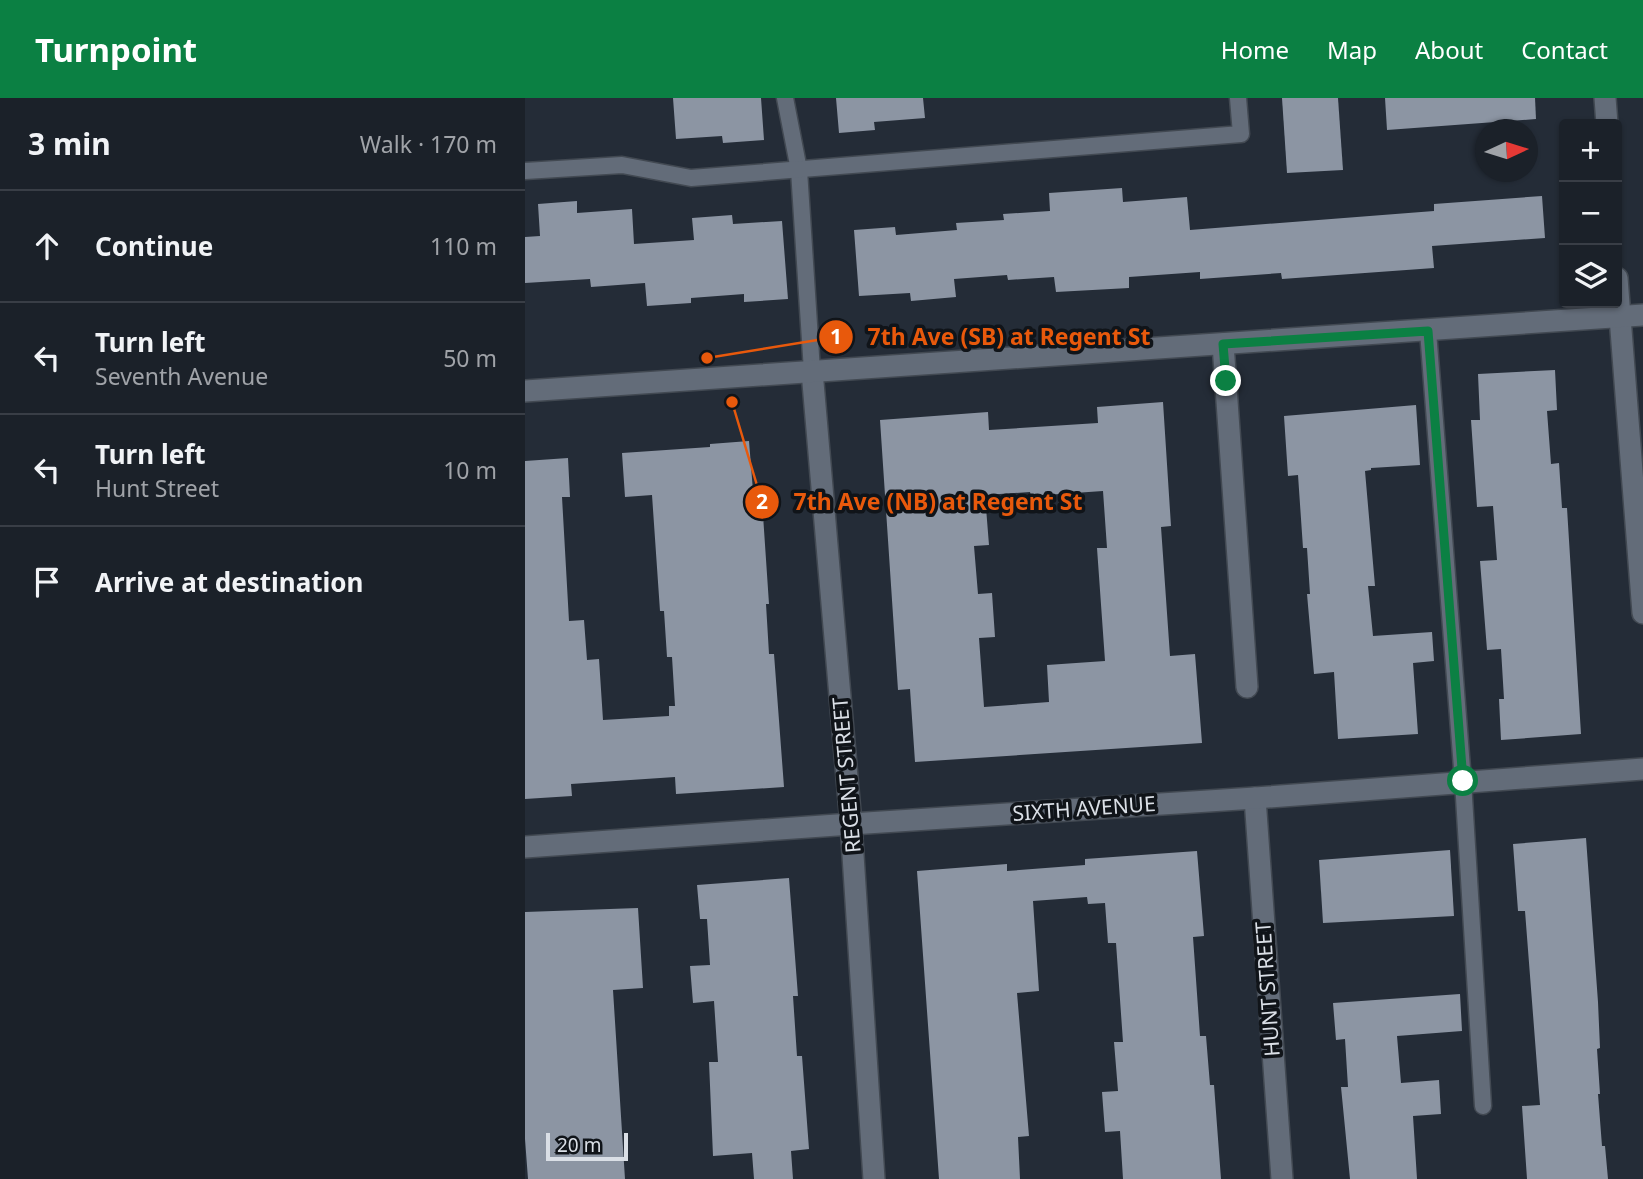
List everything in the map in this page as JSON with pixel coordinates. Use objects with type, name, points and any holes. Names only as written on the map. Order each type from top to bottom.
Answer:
[{"type":"street","points":[[1605,98],[1607,119]]},
{"type":"street","points":[[1619,308],[1643,612]]},
{"type":"street","points":[[525,391],[1643,315]]},
{"type":"street","points":[[1223,344],[1247,687]]},
{"type":"street","name":"REGENT STREET","points":[[812,372],[851,824],[874,1179]]},
{"type":"street","name":"SIXTH AVENUE","points":[[525,848],[851,824],[1255,799],[1643,769]]},
{"type":"street","name":"HUNT STREET","points":[[1255,799],[1282,1179]]},
{"type":"lane","points":[[785,98],[799,170],[812,372]]},
{"type":"lane","points":[[525,171],[622,165],[691,178],[1241,134],[1238,98]]},
{"type":"lane","points":[[1428,331],[1463,781],[1483,1107]]},
{"type":"building","points":[[673,98],[761,98],[764,140],[723,143],[722,136],[676,139]]},
{"type":"building","points":[[836,98],[923,98],[925,118],[874,122],[875,130],[839,133]]},
{"type":"building","points":[[1282,98],[1338,98],[1343,170],[1287,173]]},
{"type":"building","points":[[1385,98],[1535,98],[1536,119],[1475,119],[1475,124],[1387,130]]},
{"type":"building","points":[[1122,188],[1123,202],[1187,197],[1190,230],[1434,211],[1434,204],[1542,196],[1545,238],[1432,246],[1434,268],[1282,279],[1281,273],[1200,279],[1200,272],[1129,277],[1129,288],[1056,292],[1054,277],[1008,280],[1007,275],[954,279],[956,297],[911,301],[910,293],[859,296],[854,230],[895,227],[896,235],[957,230],[956,223],[1004,220],[1003,214],[1050,211],[1049,193]]},
{"type":"building","points":[[577,201],[577,213],[632,209],[634,244],[694,240],[692,218],[732,215],[733,224],[782,221],[788,299],[744,302],[744,294],[691,298],[691,303],[647,306],[645,283],[591,287],[590,279],[525,283],[525,237],[540,236],[538,204]]},
{"type":"building","points":[[1555,370],[1557,410],[1547,411],[1551,464],[1559,463],[1562,508],[1567,508],[1581,734],[1501,740],[1499,699],[1504,699],[1501,649],[1487,650],[1480,561],[1497,560],[1493,506],[1477,507],[1471,420],[1480,420],[1478,374]]},
{"type":"building","points":[[1163,402],[1171,526],[1161,527],[1170,656],[1195,654],[1202,743],[915,762],[910,689],[898,690],[880,420],[988,412],[989,430],[1098,423],[1097,407]],"holes":[[[1103,491],[1107,548],[1097,548],[1105,661],[1047,665],[1049,702],[984,707],[979,638],[995,637],[992,593],[978,594],[974,546],[989,545],[985,495],[1030,492],[1031,496]]]},
{"type":"building","points":[[1416,405],[1420,465],[1371,468],[1365,471],[1375,586],[1368,586],[1373,636],[1432,632],[1434,661],[1413,663],[1418,734],[1338,739],[1334,672],[1314,674],[1307,594],[1310,594],[1307,548],[1303,548],[1298,475],[1288,476],[1284,416]]},
{"type":"building","points":[[749,441],[755,516],[763,515],[769,604],[766,604],[769,654],[774,654],[784,787],[676,794],[675,777],[571,784],[572,796],[525,799],[525,461],[568,458],[570,497],[562,497],[569,621],[584,620],[587,660],[599,659],[603,720],[669,716],[669,706],[675,706],[672,657],[667,657],[664,611],[660,611],[652,495],[625,497],[622,453],[710,447],[710,444]]},
{"type":"building","points":[[1586,838],[1598,1002],[1598,1094],[1602,1146],[1605,1146],[1608,1179],[1527,1179],[1522,1106],[1540,1105],[1525,911],[1518,911],[1513,844]]},
{"type":"building","points":[[1450,850],[1454,916],[1323,923],[1319,860]]},
{"type":"building","points":[[1197,851],[1204,936],[1193,937],[1200,1036],[1206,1036],[1210,1085],[1214,1085],[1221,1179],[1123,1179],[1120,1131],[1105,1132],[1102,1092],[1118,1091],[1114,1042],[1123,1042],[1116,943],[1108,943],[1105,903],[1088,904],[1087,897],[1033,901],[1039,991],[1017,993],[1029,1136],[1018,1137],[1020,1179],[939,1179],[917,871],[1007,864],[1007,871],[1085,865],[1085,859]]},
{"type":"building","points":[[789,878],[798,996],[793,996],[797,1056],[802,1056],[809,1149],[791,1151],[793,1179],[754,1179],[752,1153],[713,1156],[709,1062],[718,1062],[714,1001],[693,1003],[690,966],[710,965],[707,919],[700,919],[697,885]]},
{"type":"building","points":[[638,908],[643,988],[613,990],[625,1179],[528,1179],[525,1139],[525,912]]},
{"type":"building","points":[[1460,994],[1462,1031],[1397,1036],[1401,1083],[1439,1080],[1441,1114],[1413,1116],[1417,1179],[1350,1179],[1341,1087],[1348,1087],[1345,1039],[1336,1040],[1333,1003]]},
{"type":"place","name":"7th Ave (SB) at Regent St","points":[[707,358]]},
{"type":"place","name":"7th Ave (NB) at Regent St","points":[[732,402]]},
{"type":"route","points":[[1226,381],[1223,344],[1428,331],[1463,781]]}]
